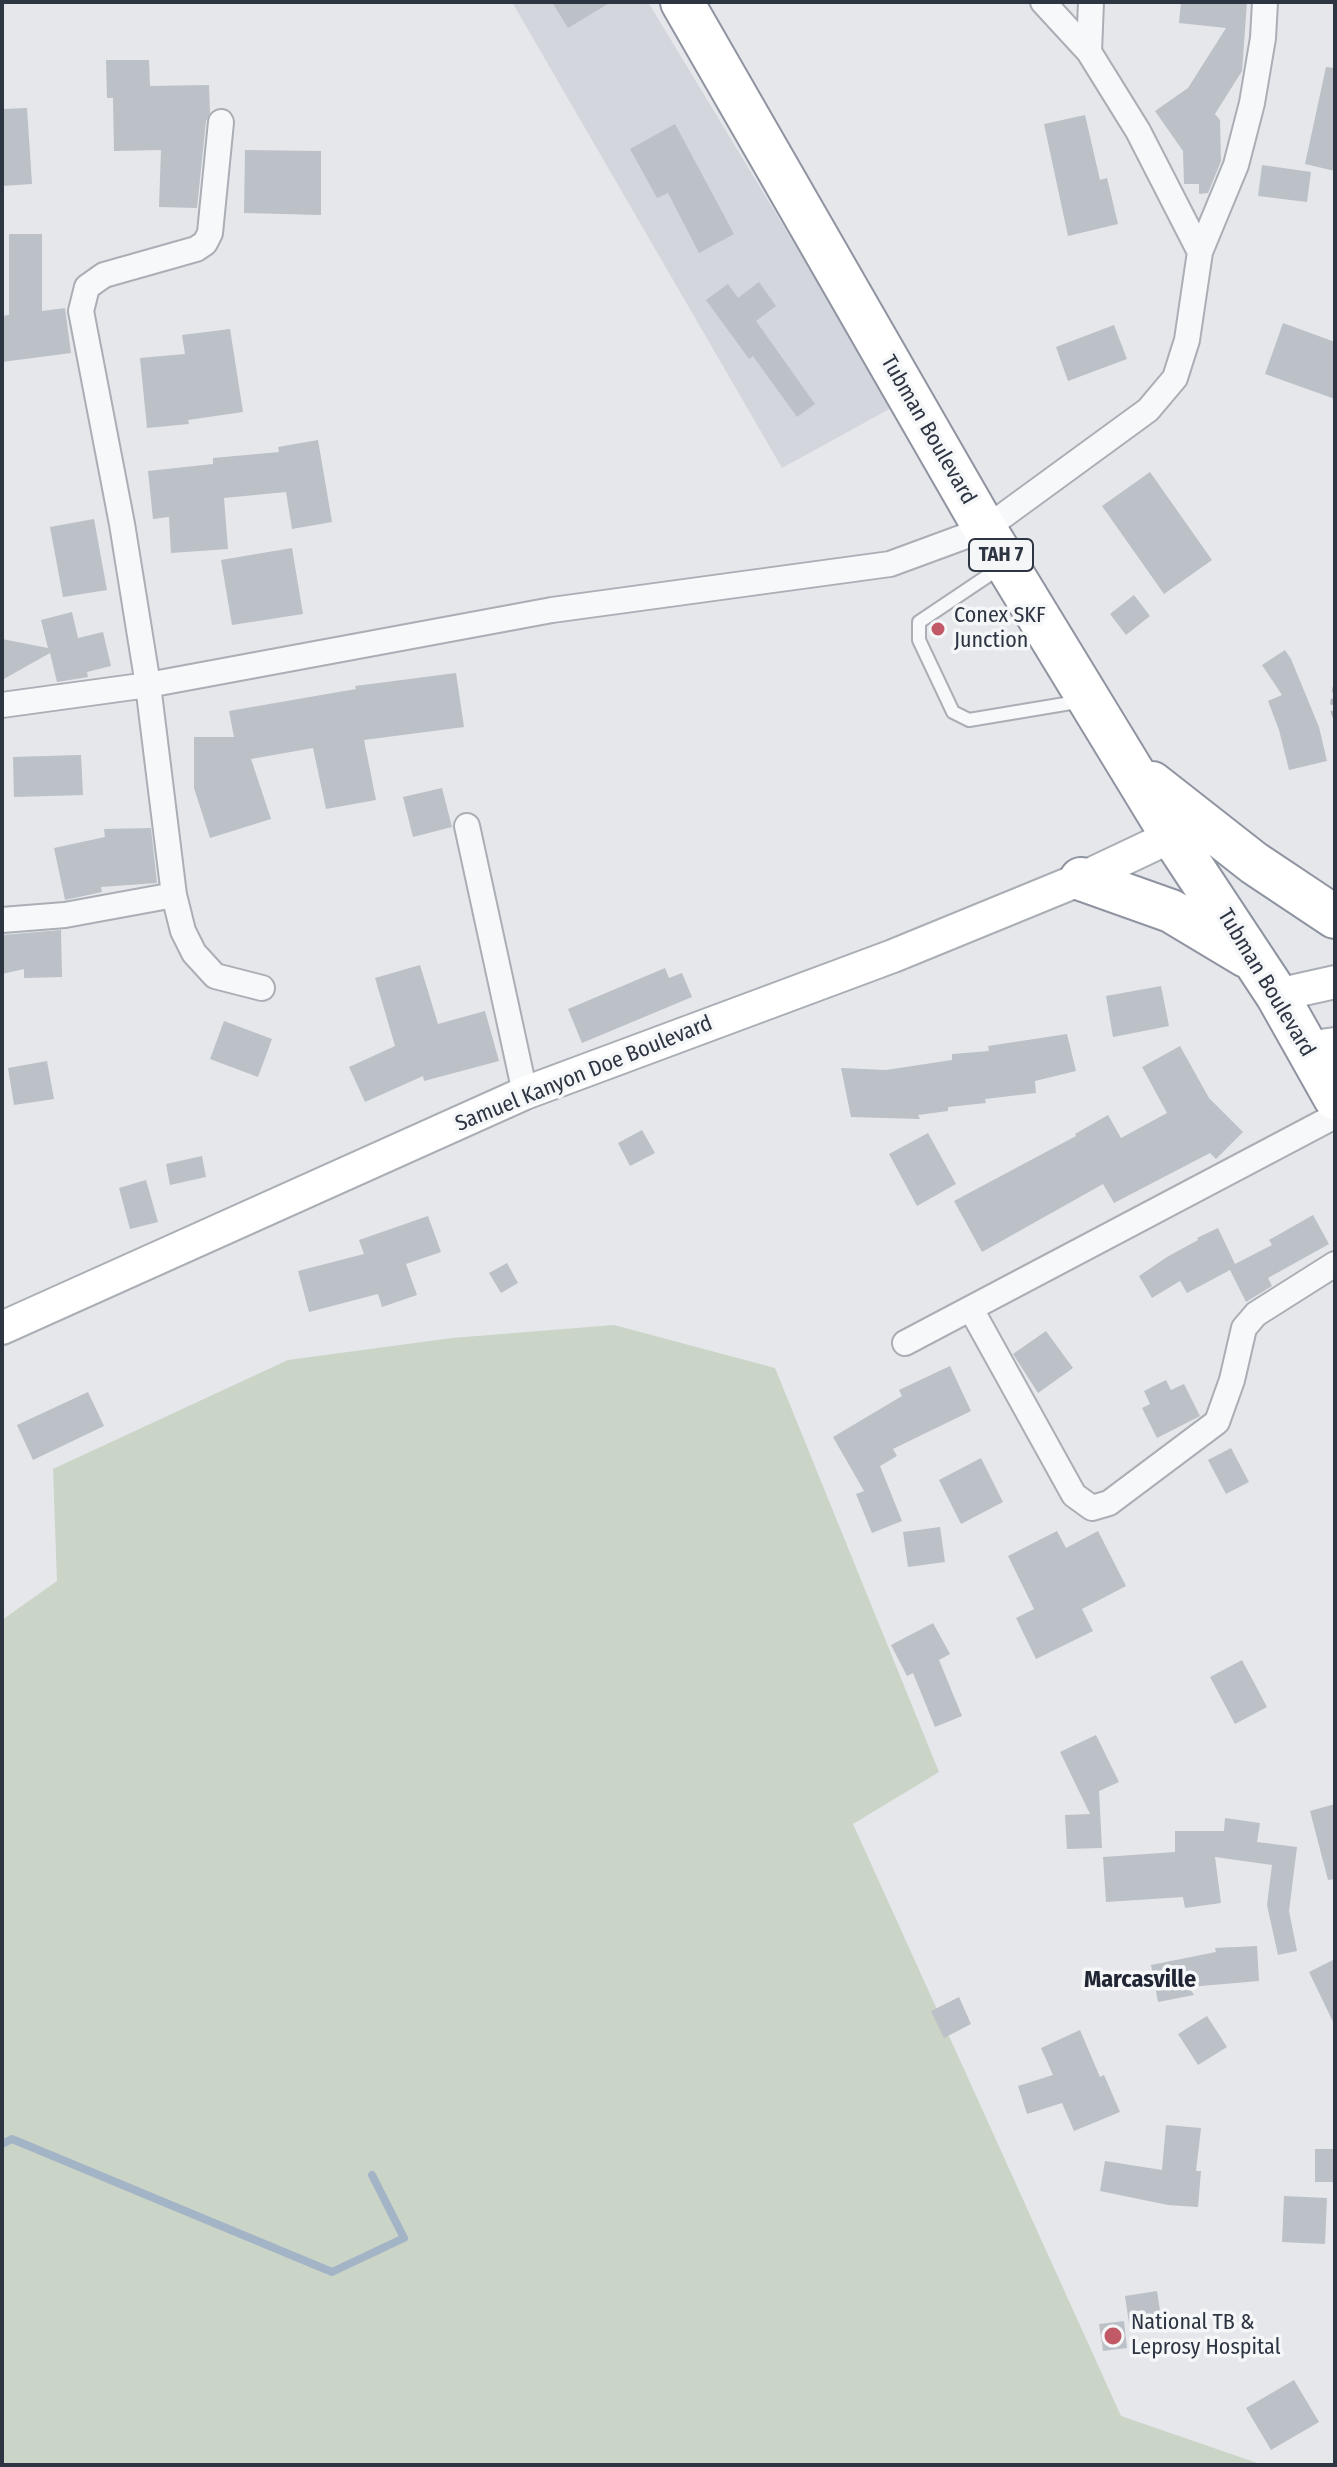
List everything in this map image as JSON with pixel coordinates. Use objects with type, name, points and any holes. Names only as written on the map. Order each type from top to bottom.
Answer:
[{"type":"highway","name":"Tubman Boulevard","points":[[682,2],[996,546],[1172,836],[1266,978],[1321,1046],[1335,1098]]},
{"type":"highway","points":[[1131,767],[1254,863],[1335,917]]},
{"type":"highway","points":[[1081,879],[1171,911],[1266,978]]},
{"type":"street","points":[[1043,2],[1089,52],[1138,131],[1200,252]]},
{"type":"street","points":[[1089,52],[1091,2]]},
{"type":"street","points":[[2,705],[148,685],[552,610],[890,564],[996,546],[1148,410],[1175,378],[1187,340],[1200,252],[1236,165],[1252,103],[1263,38],[1265,2]]},
{"type":"street","points":[[221,122],[210,233],[205,243],[196,249],[104,275],[87,287],[81,311],[122,524],[148,685],[174,895],[183,931],[194,953],[215,976],[262,988]]},
{"type":"street","points":[[467,826],[525,1093]]},
{"type":"street","name":"Samuel Kanyon Doe Boulevard","points":[[2,1328],[525,1093],[893,956],[1081,879],[1172,836]]},
{"type":"street","points":[[2,920],[65,915],[174,895]]},
{"type":"street","points":[[1266,978],[1335,982]]},
{"type":"street","points":[[905,1343],[1335,1116]]},
{"type":"street","points":[[971,1309],[1074,1495],[1092,1508],[1109,1503],[1217,1422],[1232,1380],[1244,1328],[1256,1314],[1335,1264]]},
{"type":"lane","points":[[996,546],[919,622],[919,640],[953,712],[969,720],[1090,700]]},
{"type":"path","points":[[1335,687],[1332,709],[1335,717]]},
{"type":"shaded area","points":[[512,2],[648,2],[893,407],[782,468]]},
{"type":"shaded area","points":[[614,1325],[775,1368],[939,1772],[853,1824],[1121,2416],[1263,2465],[2,2465],[2,1620],[57,1581],[53,1469],[288,1360],[452,1338]]},
{"type":"building","points":[[552,2],[611,2],[568,28]]},
{"type":"building","points":[[1181,2],[1247,2],[1242,71],[1215,114],[1220,120],[1221,161],[1208,193],[1199,194],[1199,184],[1184,184],[1183,151],[1155,111],[1188,88],[1226,28],[1179,23]]},
{"type":"building","points":[[106,60],[149,60],[150,86],[209,85],[210,113],[206,121],[197,208],[159,207],[161,150],[114,151],[113,98],[107,98]]},
{"type":"building","points":[[1326,67],[1335,68],[1335,171],[1305,164]]},
{"type":"building","points":[[27,108],[32,184],[2,186],[2,109]]},
{"type":"building","points":[[1085,115],[1100,180],[1107,178],[1118,224],[1068,236],[1044,124]]},
{"type":"building","points":[[675,124],[734,234],[699,253],[668,193],[657,198],[630,149]]},
{"type":"building","points":[[245,150],[321,151],[321,215],[244,213]]},
{"type":"building","points":[[1262,165],[1311,172],[1307,202],[1258,196]]},
{"type":"building","points":[[9,234],[42,234],[42,311],[65,308],[71,353],[2,362],[2,316],[9,315]]},
{"type":"building","points":[[759,282],[776,306],[756,321],[815,404],[797,417],[753,356],[749,359],[706,300],[728,284],[738,298]]},
{"type":"building","points":[[1283,323],[1335,342],[1335,399],[1265,374]]},
{"type":"building","points":[[1114,325],[1127,359],[1068,381],[1056,347]]},
{"type":"building","points":[[230,329],[243,412],[188,420],[189,424],[147,428],[140,358],[185,354],[182,335]]},
{"type":"building","points":[[318,440],[332,522],[292,529],[286,492],[224,498],[228,549],[171,553],[169,517],[153,519],[148,471],[213,464],[213,458],[279,452],[278,447]]},
{"type":"building","points":[[1150,472],[1212,560],[1164,594],[1102,506]]},
{"type":"building","points":[[94,519],[107,590],[63,597],[50,527]]},
{"type":"building","points":[[292,548],[303,614],[232,625],[221,560]]},
{"type":"building","points":[[1134,595],[1150,616],[1126,635],[1110,614]]},
{"type":"building","points":[[72,612],[78,638],[103,632],[111,666],[87,672],[88,677],[57,682],[50,653],[2,680],[2,639],[48,648],[41,620]]},
{"type":"building","points":[[1285,650],[1319,727],[1327,761],[1289,770],[1268,701],[1282,695],[1262,665]]},
{"type":"building","points":[[456,673],[464,727],[364,740],[376,800],[326,809],[313,748],[251,759],[271,819],[210,838],[194,788],[194,737],[234,737],[229,711],[356,689],[355,686]]},
{"type":"building","points":[[81,755],[83,795],[14,797],[13,757]]},
{"type":"building","points":[[442,788],[452,827],[413,837],[403,797]]},
{"type":"building","points":[[151,828],[157,883],[101,887],[102,892],[65,900],[54,848],[105,837],[104,829]]},
{"type":"building","points":[[61,930],[62,977],[24,978],[24,969],[2,974],[2,935]]},
{"type":"building","points":[[420,965],[438,1024],[485,1011],[499,1061],[424,1081],[423,1076],[365,1102],[349,1067],[395,1046],[375,978]]},
{"type":"building","points":[[665,968],[669,978],[682,973],[692,997],[582,1043],[568,1009]]},
{"type":"building","points":[[1161,986],[1169,1026],[1113,1037],[1106,996]]},
{"type":"building","points":[[224,1021],[272,1039],[258,1077],[210,1059]]},
{"type":"building","points":[[1067,1034],[1076,1071],[1035,1081],[1036,1093],[948,1107],[948,1111],[918,1115],[920,1119],[851,1117],[841,1068],[886,1070],[952,1060],[952,1054],[989,1051],[988,1046]]},
{"type":"building","points":[[1180,1046],[1209,1098],[1243,1132],[1216,1159],[1210,1153],[1114,1203],[1103,1184],[982,1252],[954,1201],[1076,1136],[1108,1115],[1121,1138],[1167,1113],[1142,1067]]},
{"type":"building","points":[[47,1061],[54,1099],[14,1105],[8,1068]]},
{"type":"building","points":[[642,1130],[655,1153],[630,1166],[618,1143]]},
{"type":"building","points":[[928,1133],[956,1184],[917,1206],[889,1154]]},
{"type":"building","points":[[202,1156],[206,1177],[170,1185],[166,1164]]},
{"type":"building","points":[[146,1180],[158,1222],[130,1229],[119,1188]]},
{"type":"building","points":[[1313,1215],[1329,1244],[1268,1278],[1272,1286],[1246,1302],[1230,1270],[1187,1293],[1180,1281],[1152,1298],[1139,1276],[1218,1228],[1235,1264],[1272,1245],[1269,1240]]},
{"type":"building","points":[[428,1216],[441,1252],[406,1264],[417,1295],[382,1307],[378,1294],[309,1312],[298,1271],[364,1254],[359,1240]]},
{"type":"building","points":[[507,1263],[518,1283],[501,1293],[489,1273]]},
{"type":"building","points":[[1046,1331],[1073,1368],[1038,1393],[1013,1354]]},
{"type":"building","points":[[950,1366],[971,1411],[893,1449],[897,1456],[880,1466],[902,1521],[872,1533],[856,1494],[864,1491],[833,1437],[902,1396],[899,1390]]},
{"type":"building","points":[[1166,1380],[1171,1390],[1184,1384],[1200,1416],[1157,1438],[1142,1408],[1150,1404],[1144,1391]]},
{"type":"building","points":[[88,1392],[104,1426],[33,1460],[17,1425]]},
{"type":"building","points":[[1231,1448],[1249,1482],[1226,1494],[1208,1460]]},
{"type":"building","points":[[981,1458],[1003,1502],[961,1524],[939,1480]]},
{"type":"building","points":[[940,1527],[945,1562],[908,1567],[903,1532]]},
{"type":"building","points":[[1057,1531],[1066,1548],[1098,1531],[1126,1586],[1082,1609],[1093,1631],[1036,1659],[1016,1618],[1034,1609],[1008,1556]]},
{"type":"building","points":[[933,1623],[950,1654],[939,1660],[962,1716],[935,1727],[913,1673],[907,1676],[891,1645]]},
{"type":"building","points":[[1242,1660],[1267,1707],[1235,1724],[1210,1677]]},
{"type":"building","points":[[1096,1735],[1119,1782],[1099,1791],[1102,1848],[1067,1849],[1065,1815],[1090,1814],[1060,1752]]},
{"type":"building","points":[[1335,1804],[1335,1879],[1328,1880],[1310,1811]]},
{"type":"building","points":[[1225,1818],[1260,1823],[1257,1842],[1297,1847],[1289,1911],[1297,1951],[1278,1955],[1267,1905],[1272,1865],[1215,1857],[1221,1903],[1185,1908],[1183,1897],[1106,1902],[1103,1857],[1175,1852],[1175,1831],[1224,1831]]},
{"type":"building","points":[[1257,1946],[1259,1981],[1189,1987],[1194,1995],[1158,2002],[1151,1965],[1216,1952],[1215,1948]]},
{"type":"building","points":[[1335,1959],[1335,2026],[1309,1972]]},
{"type":"building","points":[[959,1997],[971,2024],[944,2038],[931,2011]]},
{"type":"building","points":[[1207,2016],[1227,2047],[1198,2065],[1178,2034]]},
{"type":"building","points":[[1080,2030],[1100,2077],[1104,2075],[1120,2112],[1074,2131],[1062,2103],[1027,2114],[1018,2086],[1053,2075],[1041,2048]]},
{"type":"building","points":[[1166,2125],[1201,2128],[1196,2171],[1201,2171],[1198,2207],[1168,2205],[1100,2191],[1105,2161],[1162,2170]]},
{"type":"building","points":[[1315,2149],[1335,2149],[1335,2182],[1315,2182]]},
{"type":"building","points":[[1284,2196],[1327,2198],[1325,2244],[1282,2242]]},
{"type":"building","points":[[1157,2291],[1162,2324],[1130,2330],[1125,2296]]},
{"type":"building","name":"National TB & Leprosy Hospital","points":[[1124,2321],[1127,2348],[1103,2351],[1099,2324]]},
{"type":"building","points":[[1294,2380],[1319,2422],[1271,2450],[1246,2408]]},
{"type":"waterway","points":[[2,2144],[12,2139],[332,2272],[404,2238],[372,2175]]},
{"type":"place","name":"Conex SKF Junction","points":[[938,629]]},
{"type":"place","name":"National TB & Leprosy Hospital","points":[[1113,2336]]},
{"type":"district","name":"Marcasville","points":[[1140,1980]]}]
